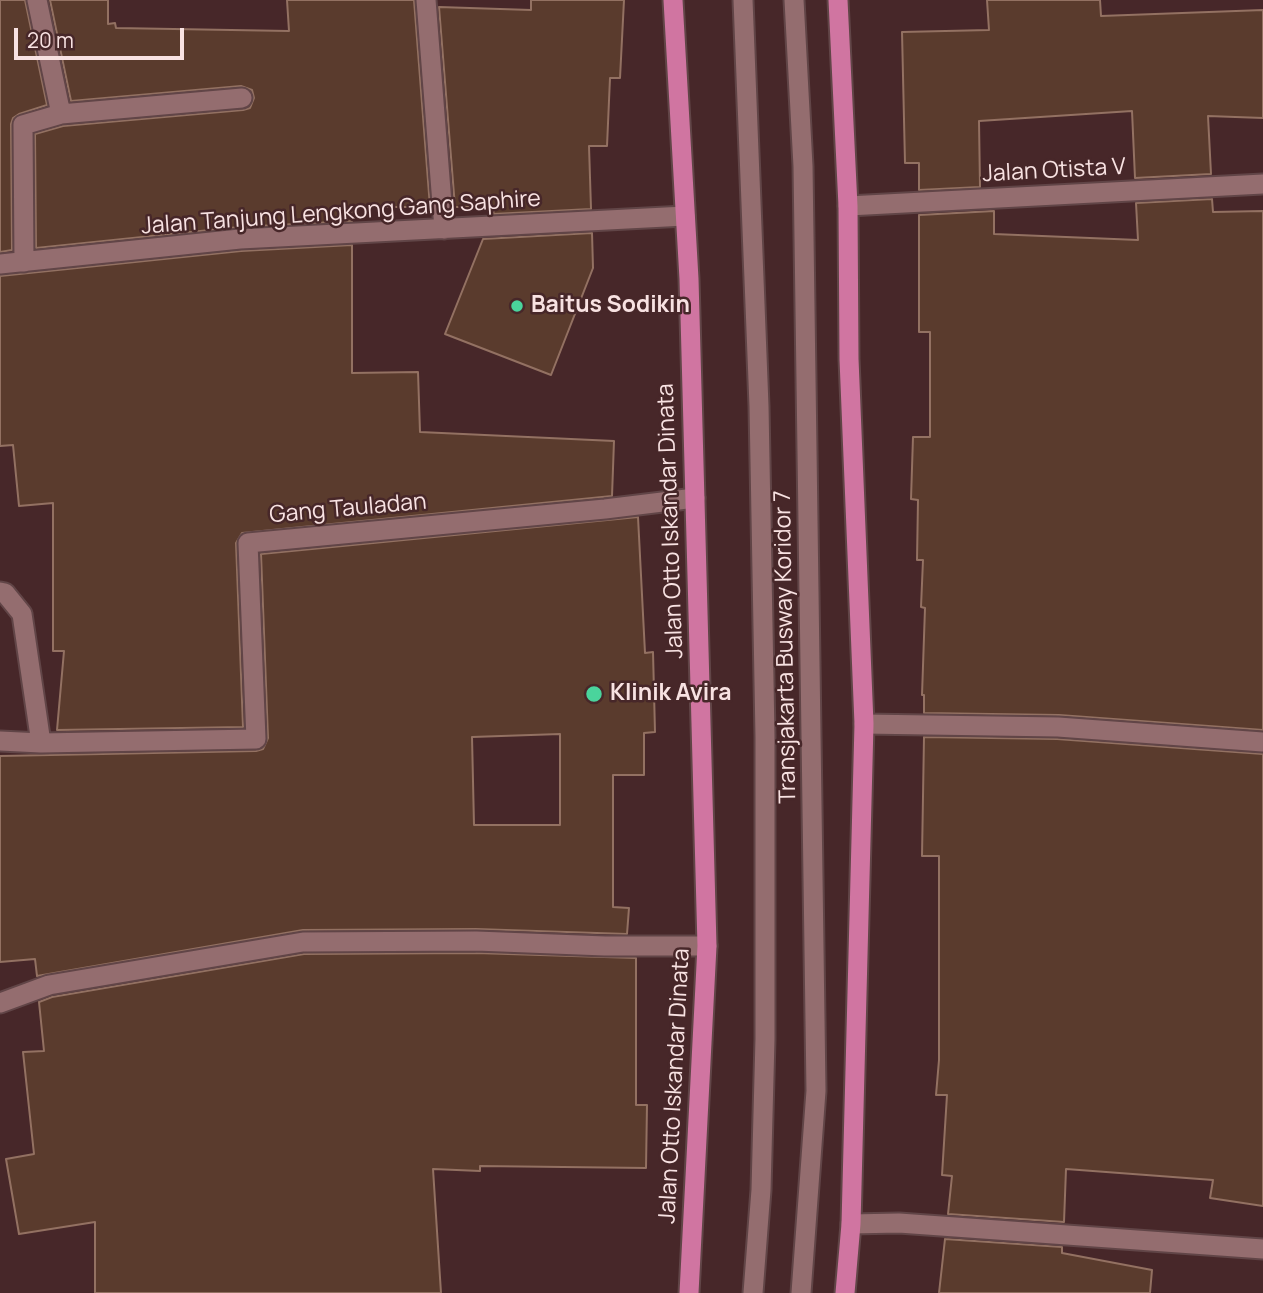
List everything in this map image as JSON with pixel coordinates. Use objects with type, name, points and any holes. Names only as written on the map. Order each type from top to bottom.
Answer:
[{"type":"main road","name":"Jalan Otto Iskandar Dinata","points":[[673,0],[685,216],[695,498],[706,946],[689,1293]]},
{"type":"main road","points":[[838,0],[848,206],[849,359],[864,724],[851,1224],[845,1293]]},
{"type":"street","points":[[37,0],[61,114]]},
{"type":"street","points":[[426,0],[444,229]]},
{"type":"street","name":"Transjakarta Busway Koridor 7","points":[[743,0],[759,405],[765,736],[765,1039],[761,1190],[753,1293]]},
{"type":"street","name":"Transjakarta Busway Koridor 7","points":[[794,0],[803,166],[816,1091],[801,1293]]},
{"type":"street","points":[[24,262],[23,125],[61,114],[242,97]]},
{"type":"street","name":"Jalan Otista V","points":[[848,206],[1263,184]]},
{"type":"street","name":"Jalan Tanjung Lengkong Gang Saphire","points":[[0,264],[240,239],[685,216]]},
{"type":"street","name":"Gang Tauladan","points":[[0,741],[41,743],[256,739],[248,543],[695,498]]},
{"type":"street","points":[[0,592],[5,593],[22,614],[41,743]]},
{"type":"street","points":[[864,724],[1058,727],[1263,742]]},
{"type":"street","points":[[0,1003],[49,985],[303,942],[451,940],[605,946],[706,946]]},
{"type":"street","points":[[851,1224],[899,1223],[1263,1249]]},
{"type":"building","points":[[0,0],[25,0],[47,105],[19,114],[13,118],[11,124],[12,250],[0,252]]},
{"type":"building","points":[[50,0],[108,0],[108,24],[115,23],[116,28],[289,31],[287,0],[414,0],[430,207],[352,207],[352,221],[239,227],[36,248],[35,134],[63,126],[243,110],[250,108],[254,98],[252,90],[241,86],[71,101]]},
{"type":"building","points":[[531,0],[624,0],[620,78],[610,78],[607,146],[589,146],[591,209],[493,214],[495,207],[455,207],[439,7],[531,10]]},
{"type":"building","points":[[987,0],[1100,0],[1101,16],[1263,10],[1263,118],[1208,116],[1211,174],[1135,178],[1132,111],[979,121],[980,187],[919,190],[919,163],[905,163],[902,32],[989,30]]},
{"type":"building","points":[[1212,199],[1213,212],[1263,211],[1263,730],[1059,715],[924,713],[922,695],[925,608],[921,607],[923,560],[917,560],[918,500],[911,499],[913,437],[930,437],[930,332],[919,332],[919,215],[994,211],[994,234],[1138,240],[1136,203]]},
{"type":"building","name":"Baitus Sodikin","points":[[592,233],[593,268],[551,375],[445,334],[483,239]]},
{"type":"building","points":[[352,245],[352,373],[418,372],[420,432],[614,441],[612,496],[242,533],[236,543],[243,727],[57,730],[64,651],[53,651],[53,503],[19,506],[13,445],[0,446],[0,276],[241,251]]},
{"type":"building","points":[[638,517],[645,653],[653,652],[655,732],[644,733],[644,775],[613,775],[613,907],[629,908],[627,934],[476,929],[303,930],[37,976],[35,959],[0,962],[0,756],[263,749],[268,738],[261,554]],"holes":[[[560,734],[560,825],[474,825],[472,737]]]},
{"type":"building","points":[[924,737],[1057,739],[1263,754],[1263,1206],[1210,1198],[1213,1180],[1066,1169],[1064,1222],[948,1214],[952,1176],[942,1175],[947,1095],[936,1095],[939,1060],[939,856],[922,856]]},
{"type":"building","points":[[476,953],[636,958],[636,1105],[647,1105],[646,1168],[480,1166],[480,1171],[433,1169],[441,1293],[95,1293],[95,1222],[19,1234],[6,1159],[34,1154],[23,1052],[44,1051],[39,1002],[52,997],[304,954]]},
{"type":"building","points":[[945,1239],[1062,1247],[1062,1253],[1152,1270],[1150,1293],[939,1293]]},
{"type":"place","name":"Baitus Sodikin","points":[[517,306]]},
{"type":"place","name":"Klinik Avira","points":[[594,694]]}]
